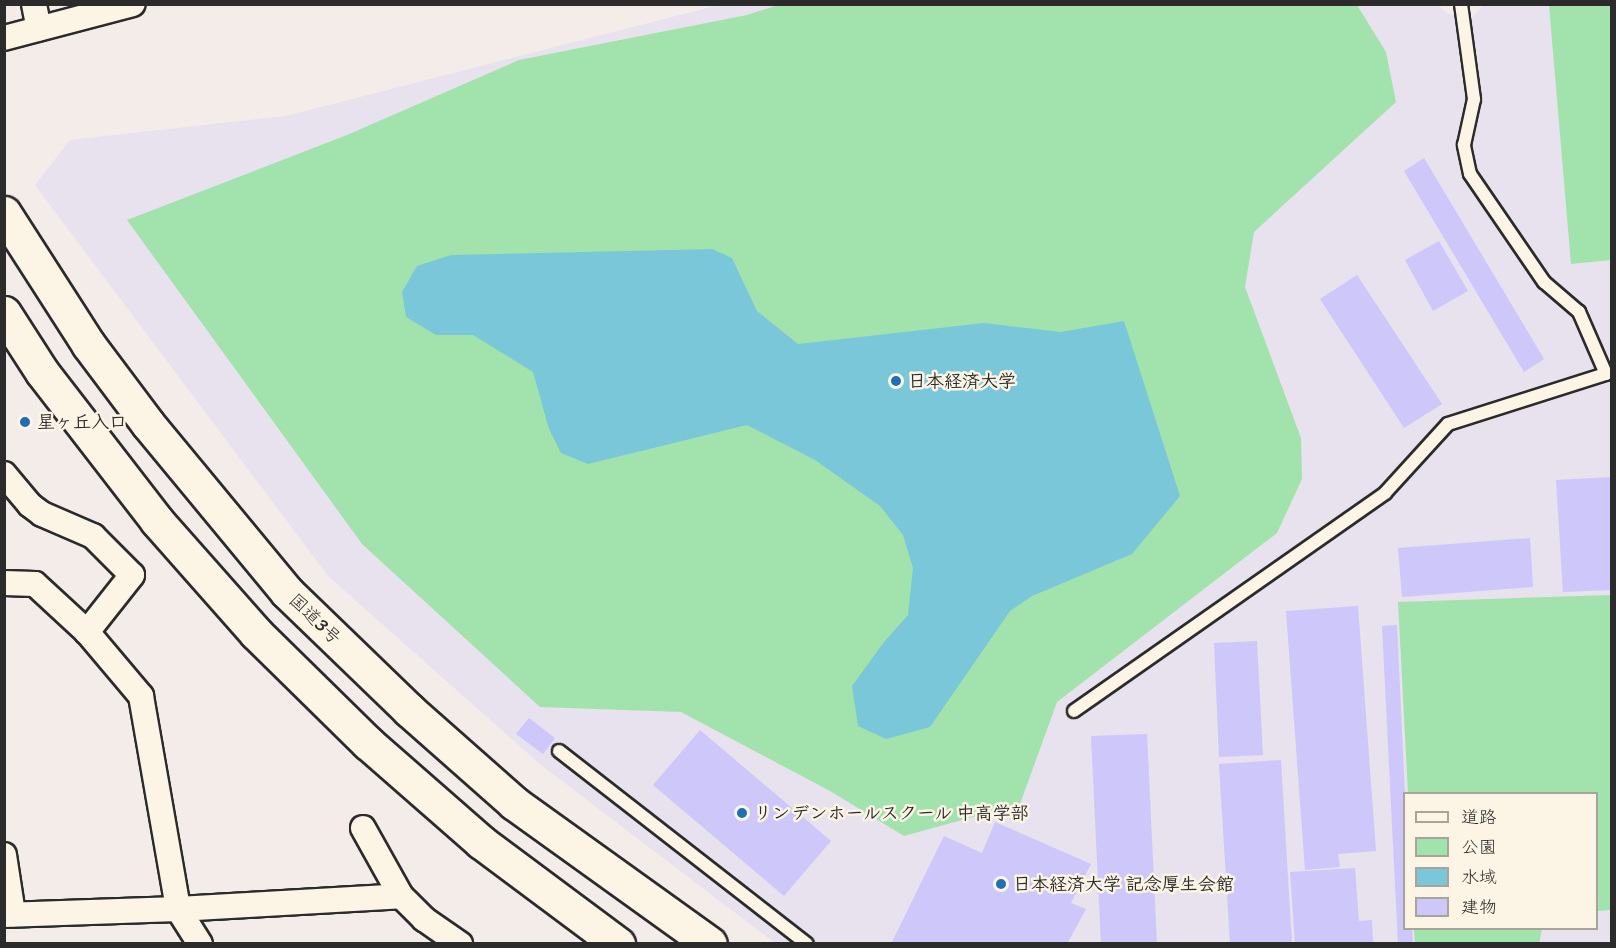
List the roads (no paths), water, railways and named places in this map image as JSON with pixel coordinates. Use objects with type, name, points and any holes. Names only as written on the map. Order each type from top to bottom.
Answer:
[{"type":"highway","name":"国道3号","points":[[4,213],[88,344],[148,424],[287,592],[409,710],[514,803],[710,944]]},
{"type":"highway","points":[[4,313],[42,372],[157,521],[256,633],[368,743],[481,842],[618,944]]},
{"type":"street","points":[[34,4],[39,29]]},
{"type":"street","points":[[4,38],[133,4]]},
{"type":"street","points":[[4,474],[30,505],[42,514],[93,536],[132,575],[87,632]]},
{"type":"street","points":[[4,583],[35,584],[87,632],[141,696],[178,909],[200,944]]},
{"type":"street","points":[[363,828],[401,896],[424,919],[453,942]]},
{"type":"street","points":[[4,855],[9,915],[178,909],[401,896]]},
{"type":"lane","points":[[1074,711],[1385,493],[1448,424],[1606,374],[1579,312],[1544,282],[1470,174],[1464,145],[1474,99],[1461,4]]},
{"type":"lane","points":[[559,751],[807,944]]},
{"type":"water","points":[[712,249],[732,258],[757,311],[798,344],[984,323],[1061,332],[1124,321],[1180,496],[1132,554],[1032,596],[1010,611],[930,727],[886,739],[858,726],[852,686],[884,642],[908,615],[913,568],[903,535],[880,506],[815,460],[747,425],[588,464],[561,453],[549,429],[533,372],[473,335],[436,335],[406,317],[402,292],[417,266],[451,255]]},
{"type":"place","name":"日本経済大学","points":[[896,381]]},
{"type":"place","name":"星ヶ丘入口","points":[[25,422]]},
{"type":"place","name":"リンデンホールスクール 中高学部","points":[[742,813]]},
{"type":"place","name":"日本経済大学 記念厚生会館","points":[[1001,884]]}]
